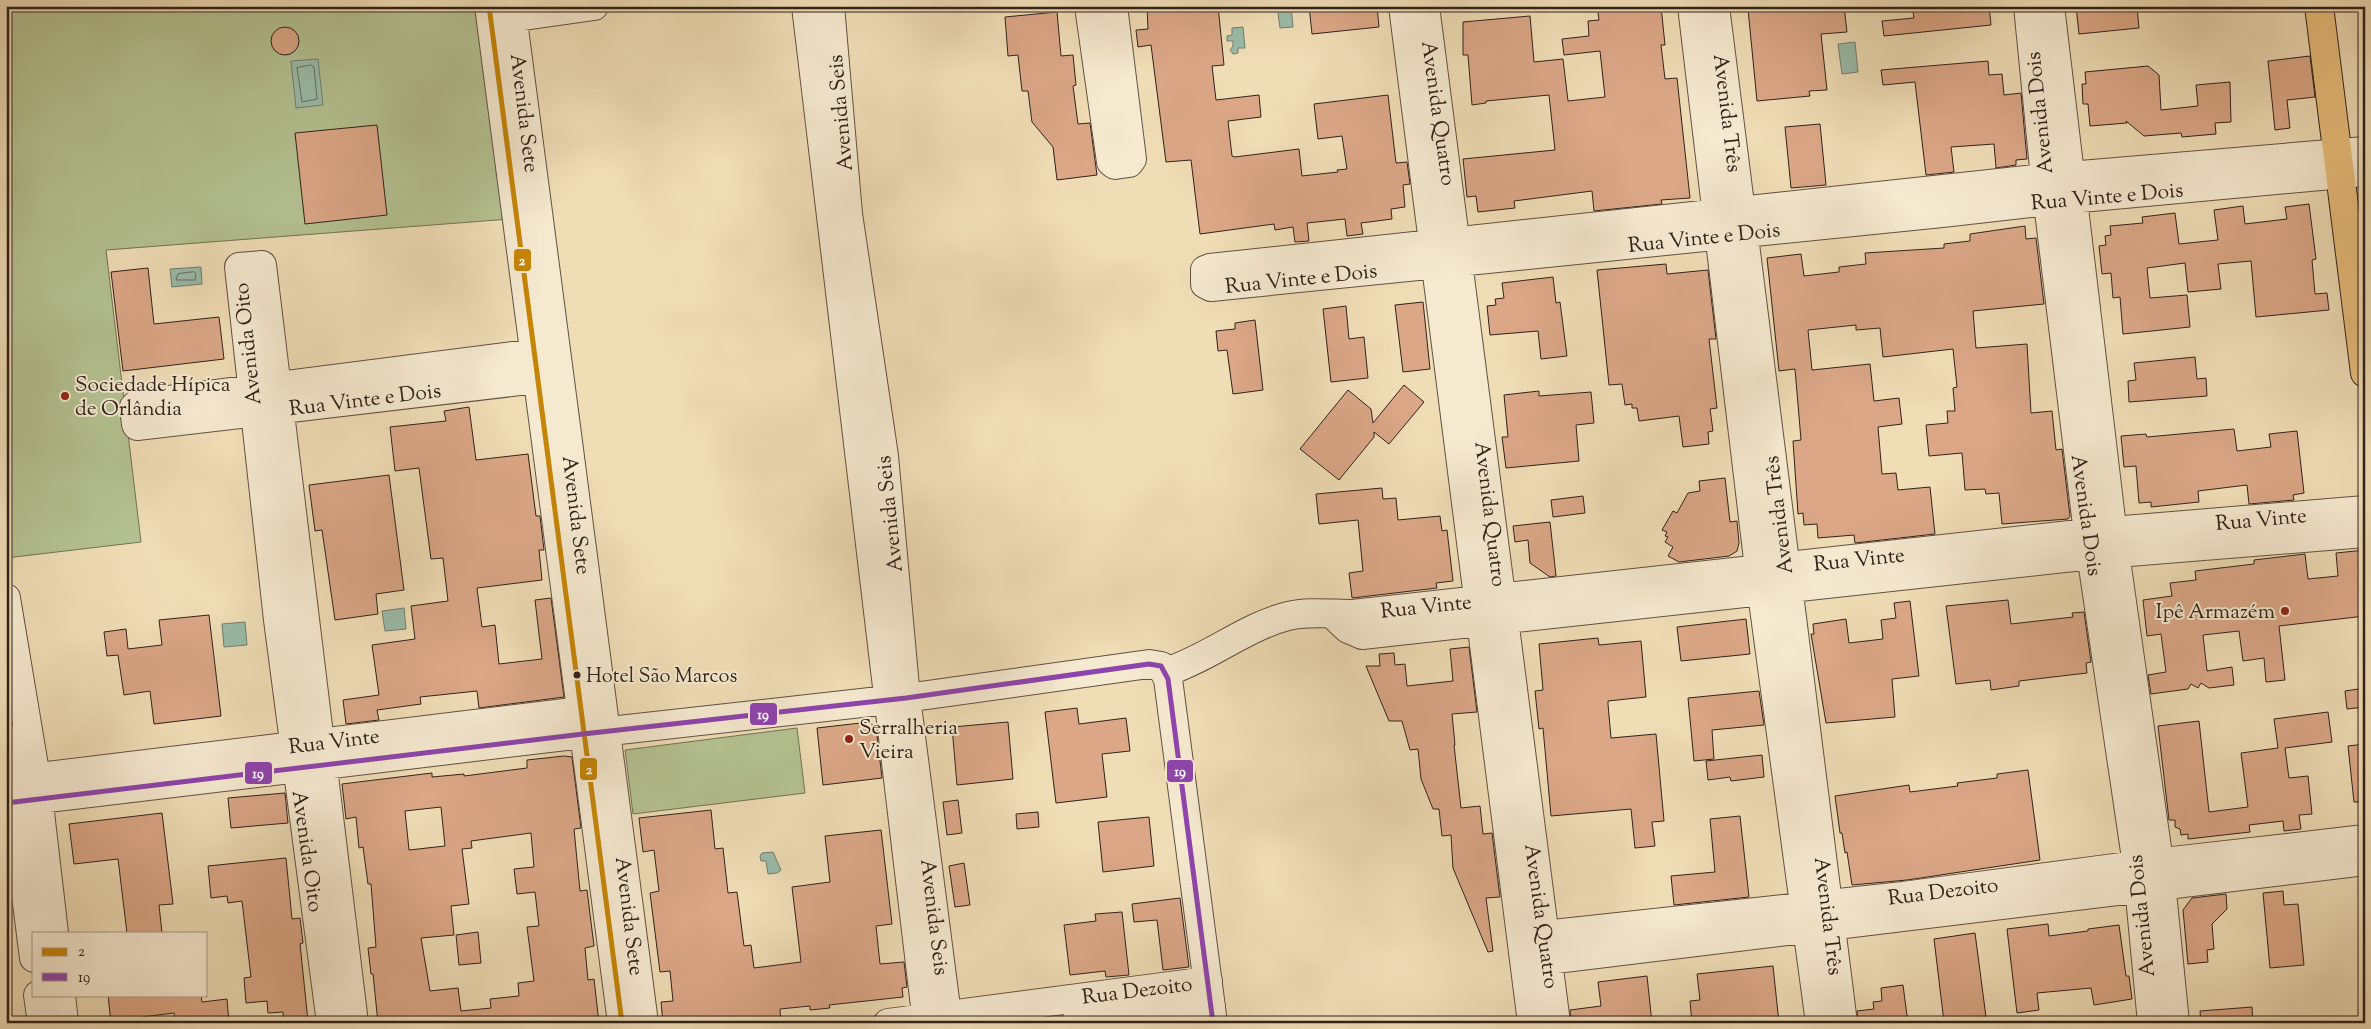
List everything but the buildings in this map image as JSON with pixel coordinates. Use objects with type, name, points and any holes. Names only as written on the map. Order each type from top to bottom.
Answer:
[{"type":"main road","points":[[2319,6],[2353,163],[2365,236]]},
{"type":"main road","points":[[2338,6],[2353,163],[2365,373]]},
{"type":"street","points":[[501,13],[594,6]]},
{"type":"street","name":"Avenida Seis","points":[[806,6],[938,1020]]},
{"type":"street","name":"Avenida Seis","points":[[830,6],[848,214],[884,456],[897,699]]},
{"type":"street","points":[[1089,6],[1110,162],[1119,165],[1129,163],[1132,159],[1113,6]]},
{"type":"street","name":"Avenida Quatro","points":[[1403,6],[1446,253]]},
{"type":"street","name":"Avenida Quatro","points":[[1425,6],[1446,253],[1534,949],[1532,1023]]},
{"type":"street","name":"Avenida Três","points":[[1692,6],[1730,224],[1818,917],[1843,1023]]},
{"type":"street","name":"Avenida Três","points":[[1715,6],[1730,224]]},
{"type":"street","name":"Avenida Dois","points":[[2028,6],[2059,188],[2102,543],[2149,875],[2175,1023]]},
{"type":"street","name":"Avenida Dois","points":[[2050,6],[2059,188]]},
{"type":"street","name":"Avenida Sete","points":[[501,13],[593,721],[622,1023]]},
{"type":"street","name":"Rua Vinte e Dois","points":[[1446,253],[1211,287],[1205,284],[1204,270],[1210,268],[1446,253],[2059,188],[2353,163]]},
{"type":"street","name":"Avenida Oito","points":[[250,266],[308,756],[331,1023]]},
{"type":"street","name":"Rua Vinte e Dois","points":[[266,399],[546,365]]},
{"type":"street","name":"Rua Vinte","points":[[19,791],[593,721],[897,699],[1149,664],[1163,669],[1196,661],[1269,622],[1300,614],[1349,621],[1492,610],[2102,543],[2365,510]]},
{"type":"street","name":"Rua Vinte","points":[[2102,543],[2365,533]]},
{"type":"street","points":[[6,598],[19,791],[32,936]]},
{"type":"street","points":[[1163,669],[1211,1003]]},
{"type":"street","name":"Avenida Sete","points":[[593,721],[644,1023]]},
{"type":"street","points":[[6,738],[54,932]]},
{"type":"street","name":"Avenida Oito","points":[[308,756],[354,1023]]},
{"type":"street","name":"Rua Dezoito","points":[[1534,949],[1818,917],[2043,902],[2149,875],[2365,839]]},
{"type":"street","name":"Rua Dezoito","points":[[2149,875],[2365,861]]},
{"type":"street","name":"Avenida Dois","points":[[2149,875],[2152,1023]]},
{"type":"street","name":"Avenida Três","points":[[1818,917],[1820,1023]]},
{"type":"street","name":"Avenida Quatro","points":[[1534,949],[1556,1023]]},
{"type":"street","points":[[38,996],[42,1023]]},
{"type":"street","points":[[61,996],[64,1023]]},
{"type":"street","name":"Rua Dezoito","points":[[888,1023],[1211,1003]]},
{"type":"street","name":"Rua Dezoito","points":[[1075,1023],[1211,1003]]},
{"type":"shaded area","name":"Sociedade Hípica de Orlândia","points":[[6,6],[482,6],[510,219],[106,250],[141,542],[6,558]]},
{"type":"shaded area","points":[[797,728],[805,793],[633,814],[625,750]]},
{"type":"water","points":[[1277,6],[1291,6],[1293,27],[1280,28]]},
{"type":"water","points":[[1243,27],[1245,48],[1238,48],[1238,53],[1233,54],[1230,50],[1233,46],[1233,41],[1227,41],[1227,36],[1232,35],[1232,28]]},
{"type":"water","points":[[1855,42],[1858,72],[1842,74],[1838,44]]},
{"type":"water","points":[[318,59],[323,105],[296,108],[291,61]]},
{"type":"water","points":[[201,267],[202,284],[172,287],[170,269]]},
{"type":"water","points":[[404,608],[406,629],[385,631],[382,611]]},
{"type":"water","points":[[245,622],[247,645],[224,647],[222,624]]},
{"type":"water","points":[[773,852],[781,870],[777,873],[768,874],[766,861],[761,861],[760,856],[762,853]]},
{"type":"transit line","name":"2","points":[[489,6],[622,1023]]},
{"type":"transit line","name":"19","points":[[6,803],[583,734],[906,698],[1149,664],[1161,666],[1168,679],[1213,1023]]},
{"type":"place","name":"Sociedade Hípica de Orlândia","points":[[65,396]]},
{"type":"place","name":"Ipê Armazém","points":[[2285,611]]},
{"type":"place","name":"Hotel São Marcos","points":[[577,675]]},
{"type":"place","name":"Serralheria Vieira","points":[[849,739]]}]
